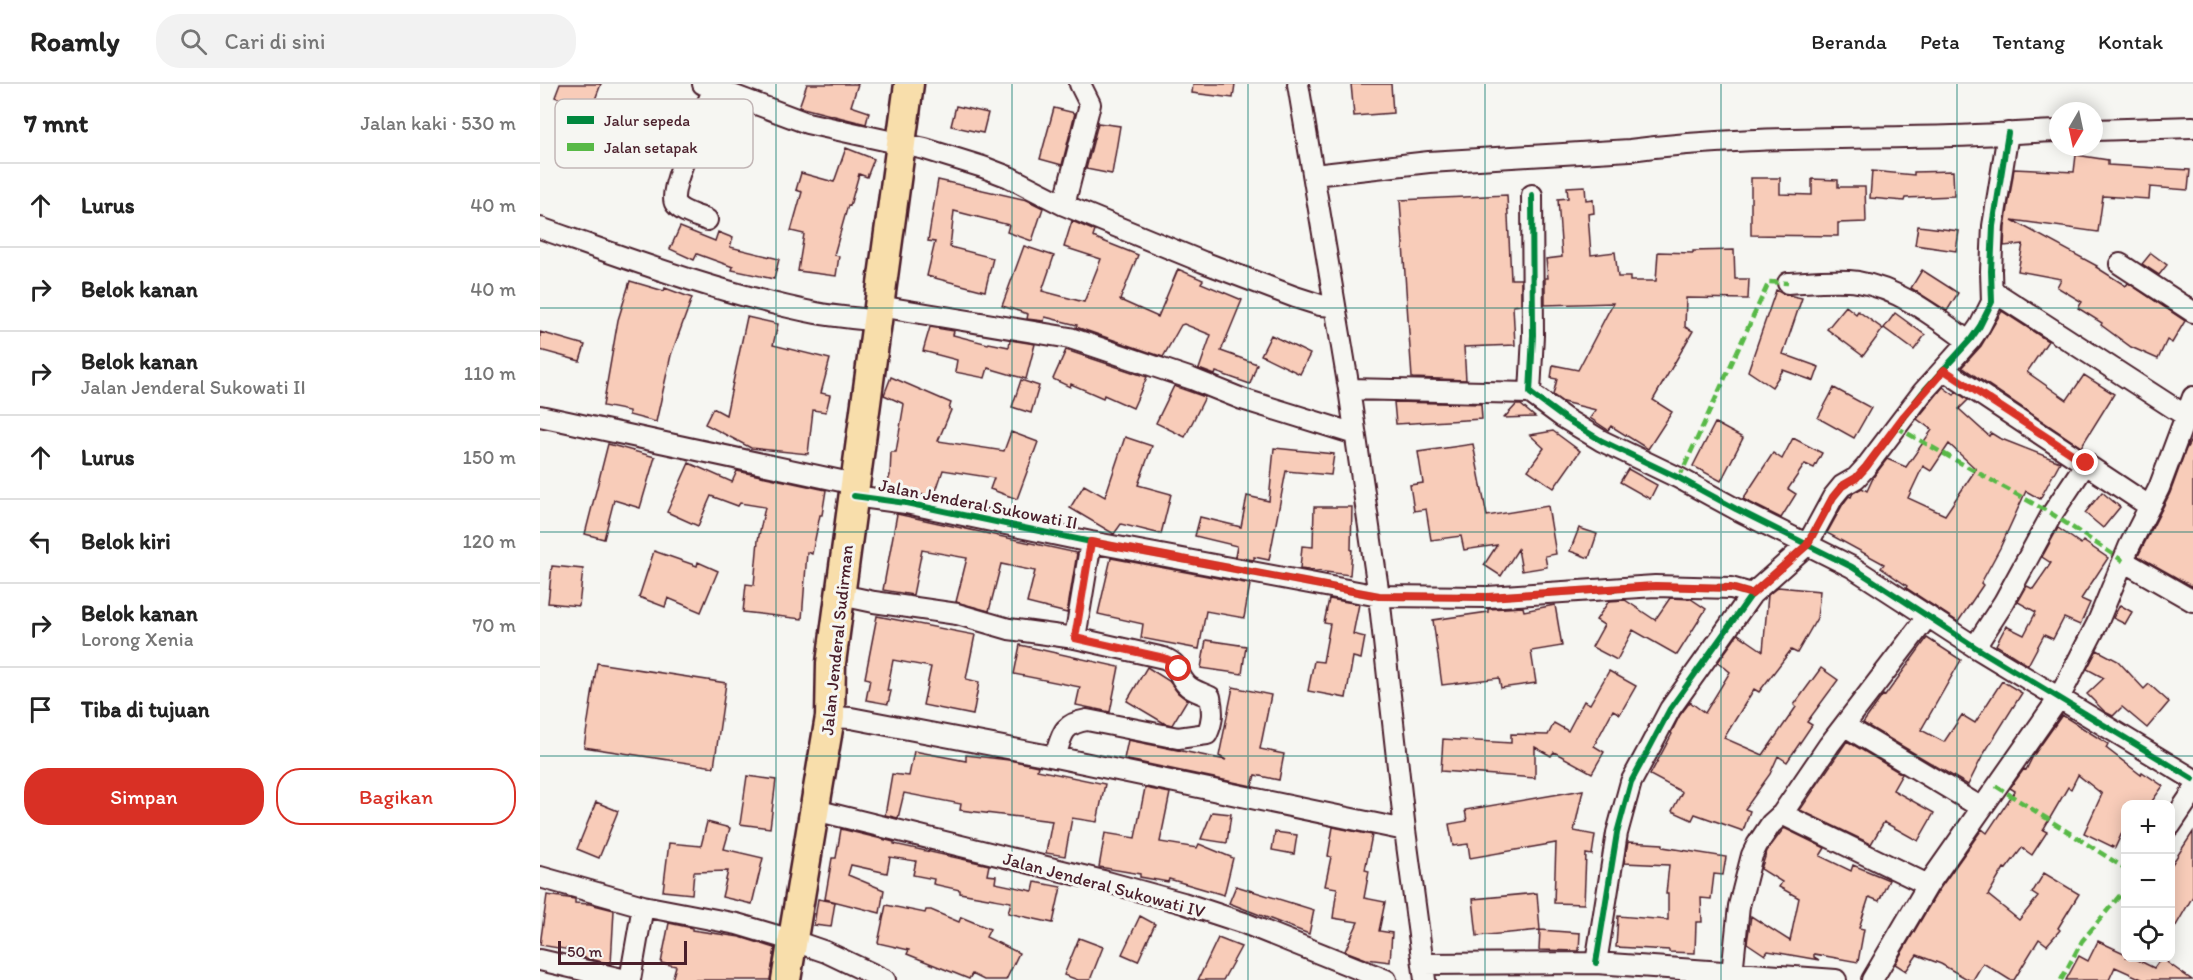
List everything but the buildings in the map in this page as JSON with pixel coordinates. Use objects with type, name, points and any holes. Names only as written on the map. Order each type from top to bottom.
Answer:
[{"type":"highway","name":"Jalan Jenderal Sudirman","points":[[786,980],[830,717],[831,663],[909,84]]},
{"type":"street","points":[[1064,205],[1090,104],[1080,84]]},
{"type":"street","points":[[1298,84],[1349,389],[1379,596],[1405,830],[1424,972],[1596,963],[1836,980]]},
{"type":"street","points":[[709,86],[743,99]]},
{"type":"street","points":[[753,103],[807,123],[900,144],[983,167],[1009,177],[1064,205],[1203,262],[1295,297],[1320,305],[1335,306]]},
{"type":"street","points":[[2103,130],[2193,127]]},
{"type":"street","points":[[1314,175],[1429,162],[1708,143],[1817,137],[1954,136],[2049,131]]},
{"type":"street","points":[[1596,963],[1617,833],[1631,782],[1670,709],[1752,594],[1807,545],[1833,497],[1842,486],[1856,478],[1866,467],[1904,416],[1980,326],[1992,302],[1990,271],[1993,226],[2008,133]]},
{"type":"street","points":[[680,168],[672,198],[675,205],[707,220]]},
{"type":"street","points":[[1530,393],[1533,324],[1532,195]]},
{"type":"street","points":[[540,228],[692,279],[817,313],[877,313],[1070,338],[1242,399],[1355,434]]},
{"type":"street","points":[[2120,264],[2193,312]]},
{"type":"street","points":[[1788,283],[1855,282],[1883,289],[1933,315],[1968,341]]},
{"type":"street","points":[[1993,291],[2186,416]]},
{"type":"street","points":[[1944,370],[2149,506]]},
{"type":"street","points":[[1349,389],[1530,393],[1564,418],[1602,441],[1852,567],[1975,647],[2193,779]]},
{"type":"street","points":[[1872,980],[1928,885],[1995,786],[2059,698],[2097,624],[2123,561],[2164,474],[2193,397]]},
{"type":"street","name":"Jalan Jenderal Sukowati II","points":[[540,416],[906,503],[1091,542],[1379,596],[1488,597],[1655,586],[1731,588],[1752,594]]},
{"type":"street","points":[[1975,647],[2004,602],[2052,514],[2086,463]]},
{"type":"street","points":[[1075,638],[1091,542]]},
{"type":"street","points":[[2123,561],[2193,601]]},
{"type":"street","points":[[841,595],[957,614],[1009,629],[1075,638],[1173,662],[1179,669],[1184,682],[1210,697],[1213,711],[1208,734],[1178,738],[1087,720],[1074,722],[1066,728],[1054,757]]},
{"type":"street","points":[[1732,974],[1739,906],[1752,855],[1771,824],[1782,814],[1814,767],[1928,616]]},
{"type":"street","points":[[830,717],[851,717],[1405,830]]},
{"type":"street","points":[[1845,726],[1982,808]]},
{"type":"street","points":[[2175,819],[2193,792]]},
{"type":"street","name":"Jalan Jenderal Sukowati IV","points":[[815,810],[1183,903],[1244,923],[1386,980]]},
{"type":"street","points":[[1782,814],[1928,885]]},
{"type":"street","points":[[540,877],[643,906],[736,924],[791,940],[826,952],[885,980]]},
{"type":"street","points":[[540,960],[628,980],[643,906]]},
{"type":"marked path","points":[[1679,478],[1769,282],[1788,283]]},
{"type":"marked path","points":[[1896,427],[2052,514],[2123,561]]},
{"type":"marked path","points":[[1996,786],[2121,866]]},
{"type":"marked path","points":[[2061,980],[2082,941],[2121,894]]},
{"type":"cycle path","points":[[1596,963],[1617,833],[1631,782],[1670,709],[1752,594],[1807,545],[1833,497],[1842,486],[1856,478],[1866,467],[1923,392],[1971,339],[1992,302],[1993,226],[2008,133]]},
{"type":"cycle path","points":[[1532,195],[1533,335],[1530,393],[1564,418],[1602,441],[1852,567],[1975,647],[2193,779]]},
{"type":"cycle path","points":[[854,496],[906,503],[1091,542],[1379,596],[1488,597],[1655,586],[1731,588],[1752,594]]},
{"type":"route","points":[[1179,669],[1173,662],[1164,658],[1075,638],[1091,542],[1379,596],[1488,597],[1655,586],[1709,586],[1731,588],[1752,594],[1807,545],[1833,497],[1842,486],[1856,478],[1866,467],[1923,392],[1944,370],[2086,463]]}]
